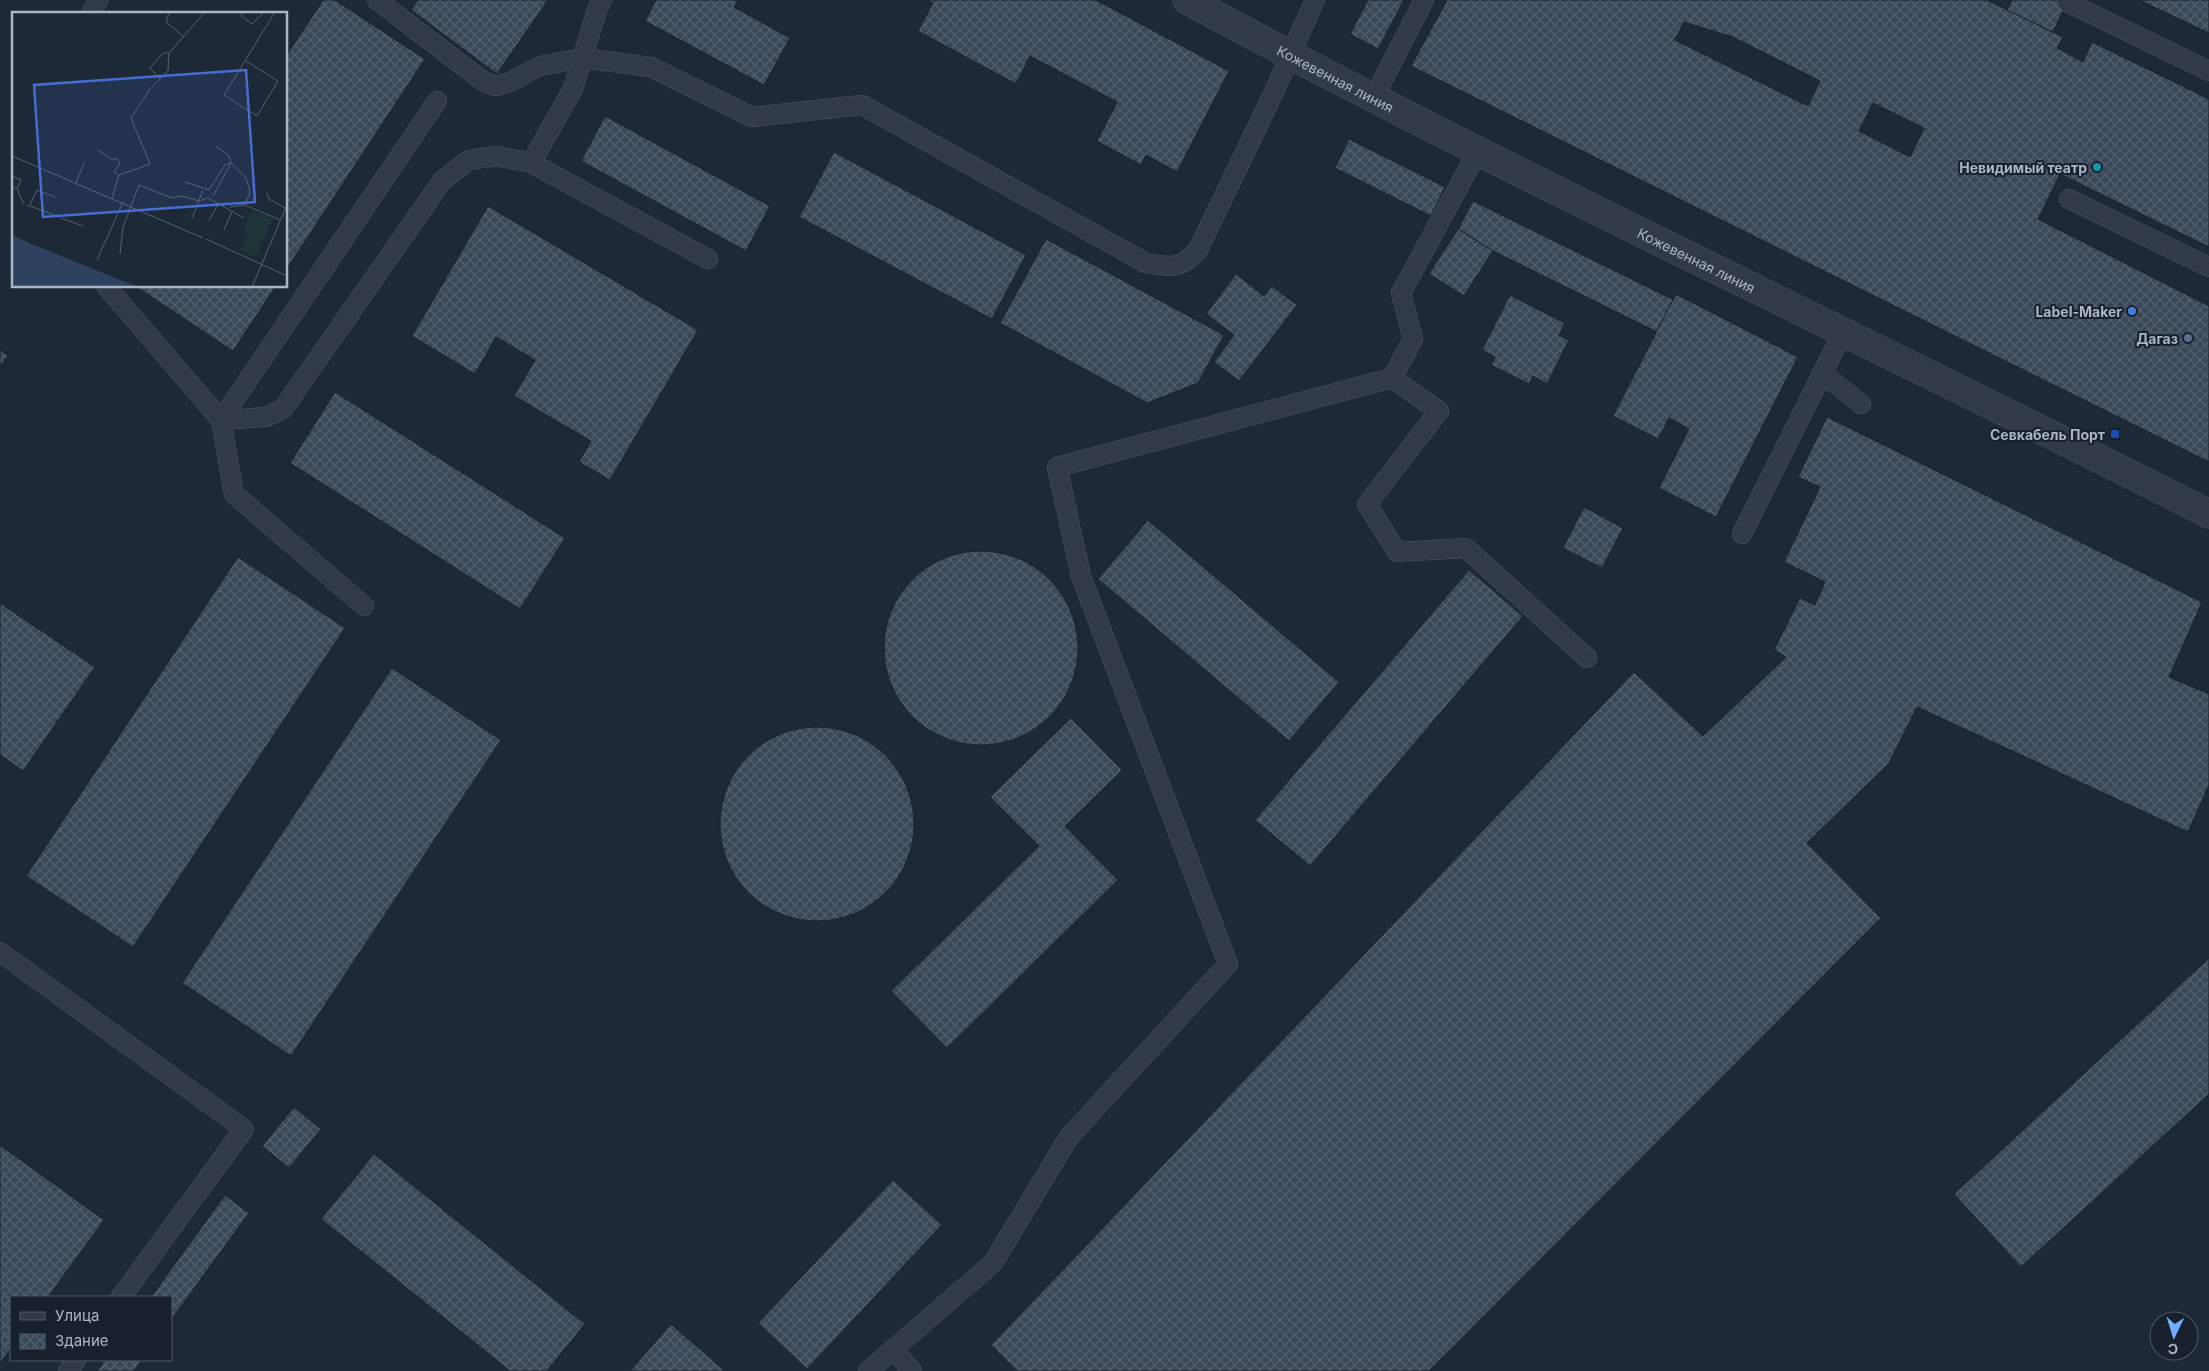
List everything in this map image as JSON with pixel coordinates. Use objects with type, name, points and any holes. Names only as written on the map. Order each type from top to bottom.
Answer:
[{"type":"street","name":"Кожевенная линия","points":[[1187,0],[1478,151],[2209,514]]},
{"type":"lane","points":[[92,12],[98,0]]},
{"type":"lane","points":[[531,164],[573,89],[598,7],[602,0]]},
{"type":"lane","points":[[385,2],[483,81],[495,86],[508,84],[540,66],[582,58],[651,67],[752,117],[862,105],[1146,263],[1170,267],[1186,264],[1198,250],[1314,0]]},
{"type":"lane","points":[[1374,98],[1424,0]]},
{"type":"lane","points":[[2067,2],[2209,71]]},
{"type":"lane","points":[[221,420],[437,101]]},
{"type":"lane","points":[[868,1371],[993,1262],[1069,1137],[1228,964],[1081,576],[1057,467],[1392,378],[1413,339],[1401,293],[1478,151]]},
{"type":"lane","points":[[221,420],[266,417],[283,410],[442,181],[469,160],[497,156],[531,164],[708,259]]},
{"type":"lane","points":[[2069,199],[2209,267]]},
{"type":"lane","points":[[108,288],[221,420],[234,494],[364,606]]},
{"type":"lane","points":[[1742,534],[1843,332]]},
{"type":"lane","points":[[1822,373],[1861,404]]},
{"type":"lane","points":[[1392,378],[1439,411],[1366,504],[1397,552],[1466,548],[1586,658]]},
{"type":"lane","points":[[0,952],[244,1128],[122,1296]]},
{"type":"lane","points":[[893,1349],[912,1371]]},
{"type":"building","points":[[323,0],[335,0],[425,59],[288,267],[288,53]]},
{"type":"building","points":[[418,0],[548,0],[497,74],[411,10]]},
{"type":"building","points":[[656,0],[738,0],[734,7],[790,38],[764,85],[645,21]]},
{"type":"building","points":[[927,0],[1096,0],[1229,71],[1177,172],[1146,155],[1141,165],[1097,141],[1117,102],[1030,56],[1016,84],[918,31],[933,3]]},
{"type":"building","points":[[1368,0],[1404,0],[1378,49],[1350,34]]},
{"type":"building","points":[[1447,0],[1987,0],[2063,37],[2057,48],[2083,62],[2092,42],[2209,99],[2209,247],[2060,174],[2038,219],[2209,306],[2209,462],[1411,66]],"holes":[[[1684,22],[1733,37],[1820,81],[1808,106],[1675,40]],[[1873,103],[1924,128],[1910,157],[1859,131]]]},
{"type":"building","points":[[2012,0],[2068,0],[2053,32],[2007,10]]},
{"type":"building","points":[[2139,0],[2209,0],[2209,33]]},
{"type":"building","points":[[605,116],[770,206],[746,251],[581,161]]},
{"type":"building","points":[[1349,139],[1445,187],[1431,216],[1335,168]]},
{"type":"building","points":[[834,152],[1026,255],[992,319],[799,217]]},
{"type":"building","points":[[1473,201],[1674,300],[1657,332],[1493,251],[1458,229]]},
{"type":"building","points":[[488,206],[698,330],[610,480],[579,462],[591,441],[514,396],[535,360],[496,337],[475,374],[412,336]]},
{"type":"building","points":[[1458,229],[1493,251],[1464,296],[1429,274]]},
{"type":"building","points":[[1046,239],[1224,335],[1198,383],[1147,403],[1000,323]]},
{"type":"building","points":[[1236,274],[1264,296],[1272,286],[1297,305],[1239,381],[1214,362],[1234,335],[1206,314]]},
{"type":"building","points":[[138,288],[275,288],[233,351]]},
{"type":"building","points":[[1676,294],[1798,357],[1716,517],[1659,488],[1689,429],[1669,418],[1658,439],[1613,416]]},
{"type":"building","points":[[1510,295],[1565,323],[1559,335],[1569,340],[1547,384],[1533,376],[1529,384],[1491,365],[1495,357],[1482,350]]},
{"type":"building","points":[[0,350],[8,356],[0,367]]},
{"type":"building","points":[[335,392],[565,538],[520,609],[290,463]]},
{"type":"building","points":[[1827,417],[2202,602],[2169,677],[2209,694],[2209,785],[2188,832],[1917,707],[1889,763],[1807,843],[1881,918],[1429,1371],[1017,1371],[991,1345],[1634,672],[1703,736],[1786,657],[1774,650],[1800,598],[1815,605],[1825,582],[1784,562],[1820,487],[1798,477]]},
{"type":"building","points":[[1584,507],[1623,528],[1602,568],[1563,548]]},
{"type":"building","points":[[1148,520],[1339,682],[1289,741],[1098,579]]},
{"type":"building","points":[[971,551],[991,551],[1027,562],[1050,579],[1062,594],[1071,611],[1078,638],[1078,658],[1071,685],[1062,702],[1050,717],[1035,729],[1018,738],[991,745],[971,745],[935,734],[919,723],[906,710],[895,694],[888,676],[884,658],[884,638],[895,602],[906,586],[919,573],[935,562],[953,555]]},
{"type":"building","points":[[238,557],[345,628],[133,947],[26,876]]},
{"type":"building","points":[[1469,570],[1523,616],[1310,866],[1255,820]]},
{"type":"building","points":[[0,603],[95,667],[23,771],[0,755]]},
{"type":"building","points":[[392,668],[501,740],[291,1056],[182,983]]},
{"type":"building","points":[[1071,718],[1122,770],[1065,826],[1118,880],[947,1048],[891,991],[1039,846],[990,797]]},
{"type":"building","points":[[817,727],[836,729],[854,734],[871,743],[886,755],[898,770],[907,787],[912,805],[914,824],[912,843],[907,861],[898,878],[886,893],[871,905],[854,914],[836,919],[817,921],[798,919],[780,914],[763,905],[748,893],[736,878],[727,861],[722,843],[720,824],[722,805],[727,787],[736,770],[748,755],[763,743],[780,734],[798,729]]},
{"type":"building","points":[[2209,958],[2209,1094],[2021,1267],[1954,1194]]},
{"type":"building","points":[[294,1107],[321,1129],[289,1168],[262,1146]]},
{"type":"building","points":[[0,1145],[104,1220],[49,1296],[10,1296],[10,1349],[0,1363]]},
{"type":"building","points":[[374,1154],[585,1324],[547,1371],[510,1371],[321,1219]]},
{"type":"building","points":[[893,1180],[942,1225],[807,1369],[758,1323]]},
{"type":"building","points":[[225,1195],[249,1213],[172,1319],[172,1296],[152,1296]]},
{"type":"building","points":[[671,1324],[725,1371],[630,1371]]},
{"type":"building","points":[[104,1361],[141,1361],[134,1371],[97,1371]]},
{"type":"place","name":"Невидимый театр","points":[[2097,167]]},
{"type":"place","name":"Label-Maker","points":[[2132,311]]},
{"type":"place","name":"Дагаз","points":[[2188,338]]},
{"type":"place","name":"Севкабель Порт","points":[[2115,434]]}]
